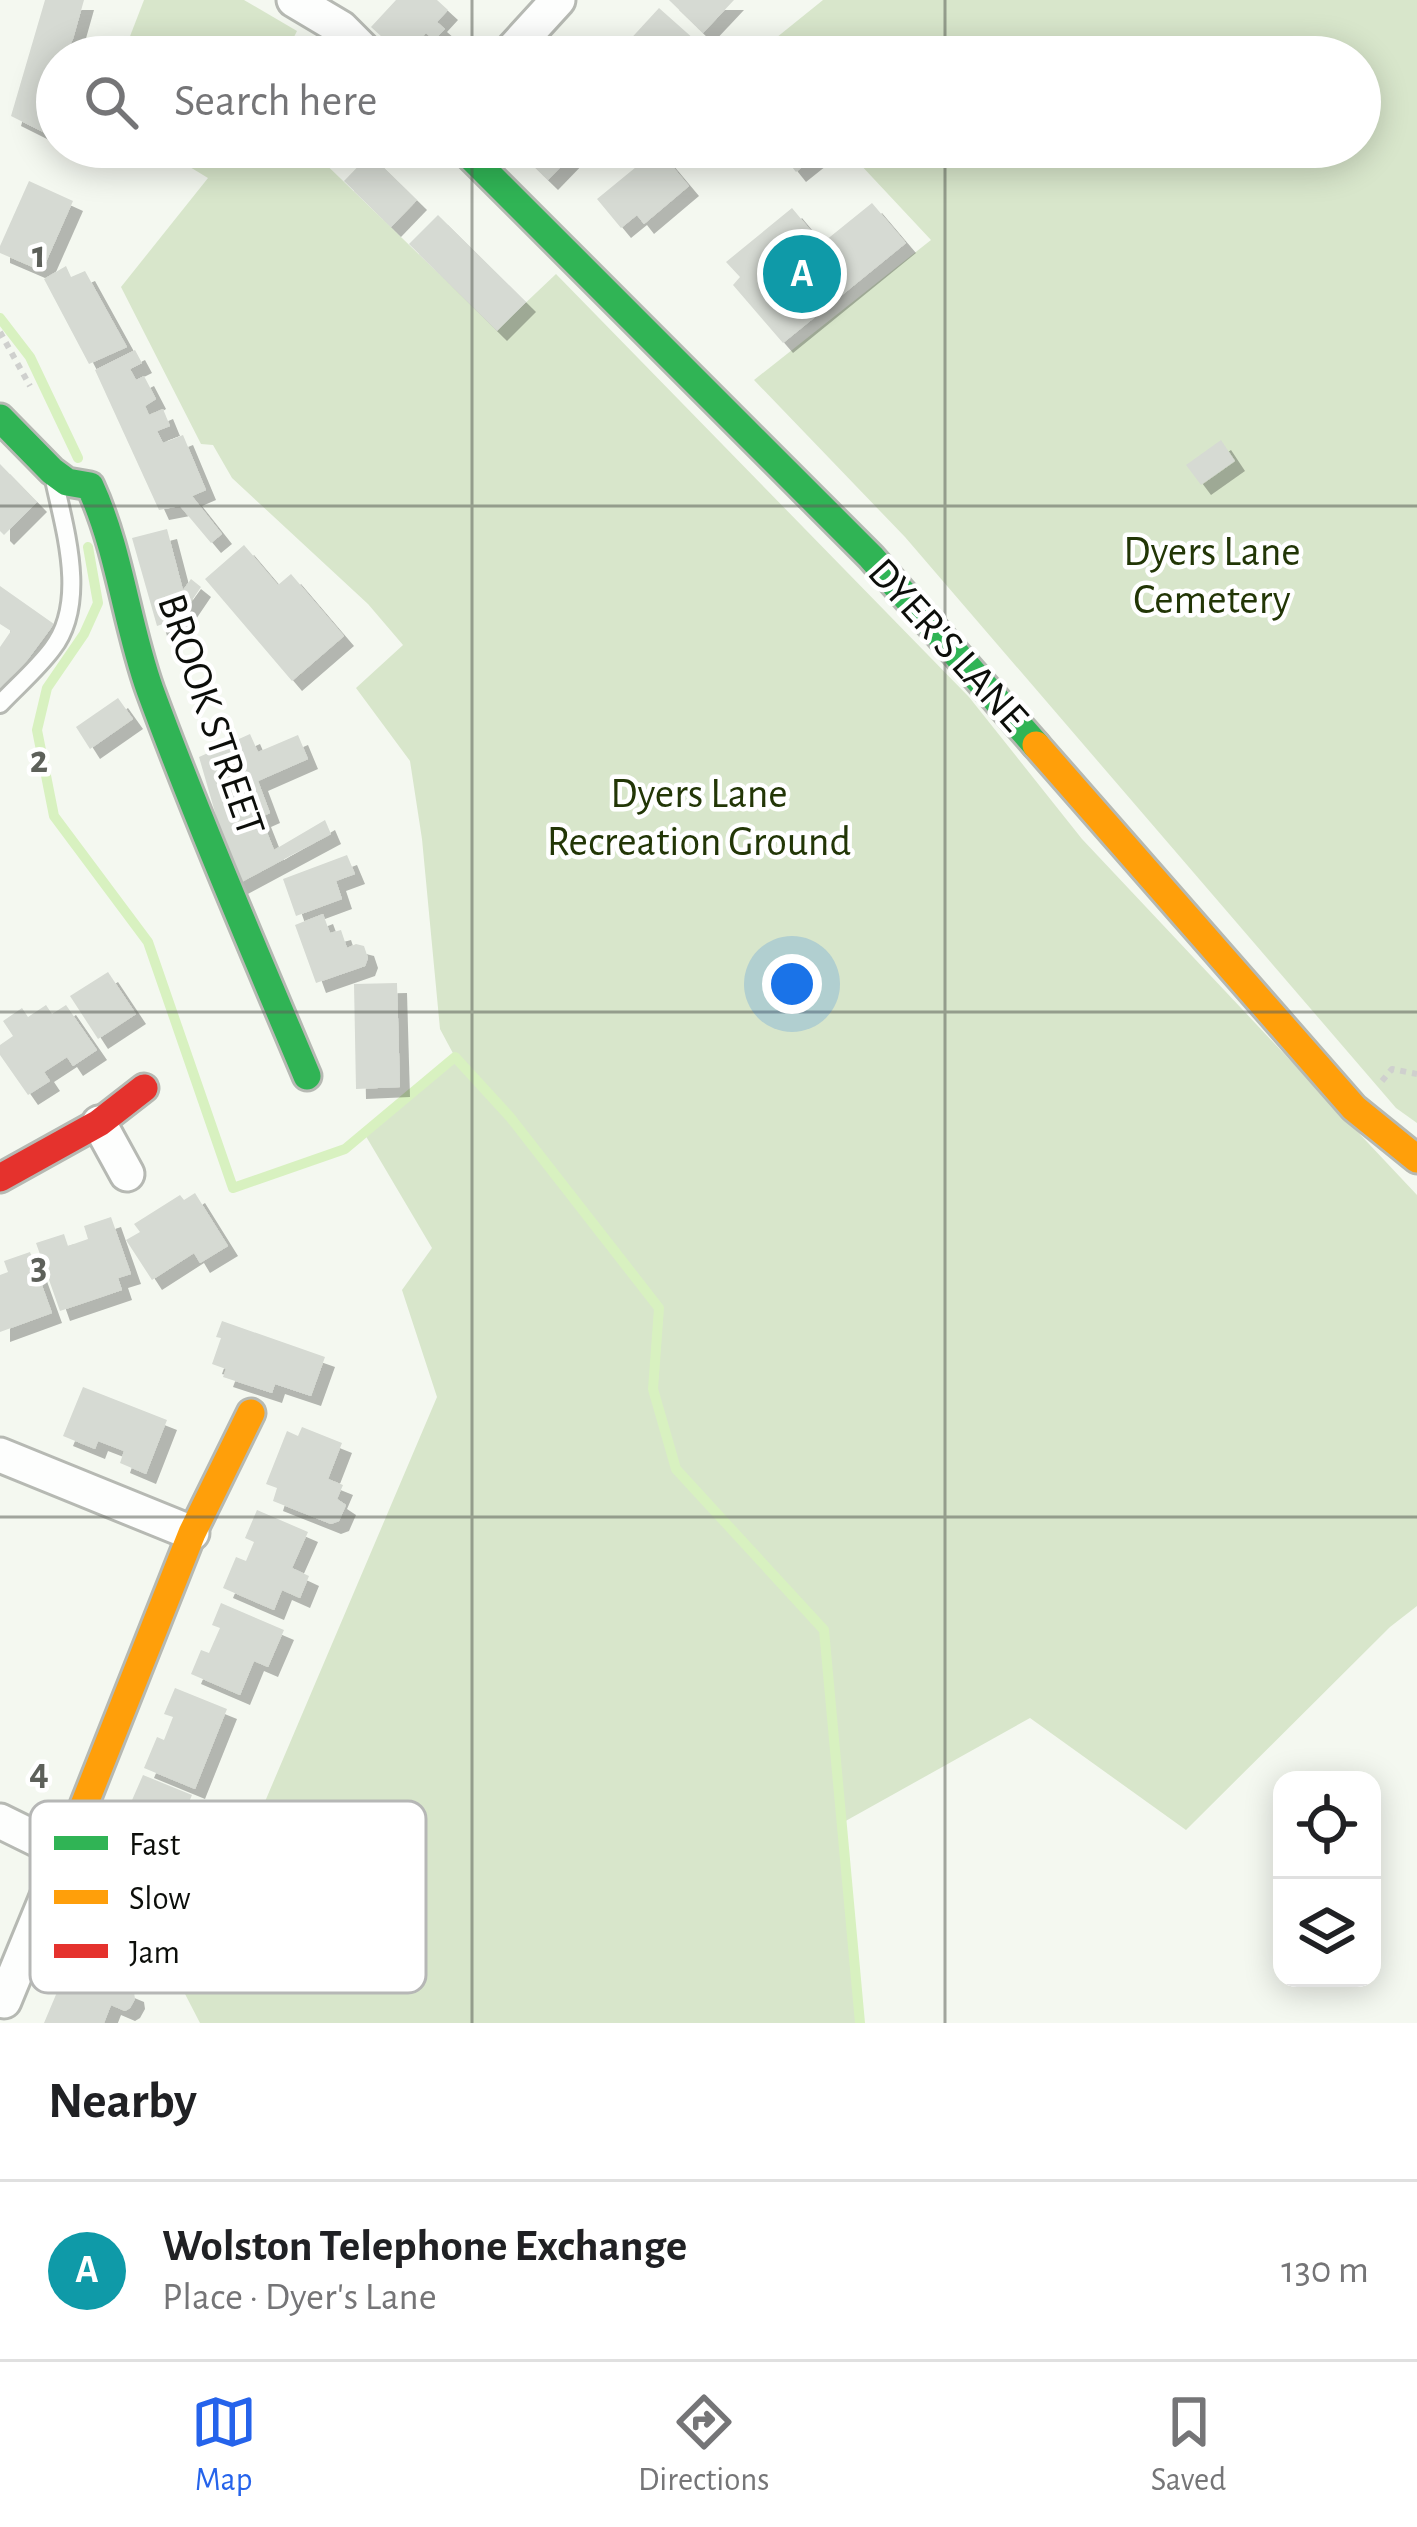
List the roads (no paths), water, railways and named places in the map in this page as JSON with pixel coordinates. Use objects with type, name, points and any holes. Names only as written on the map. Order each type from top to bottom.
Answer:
[{"type":"street","points":[[294,0],[349,36]]},
{"type":"street","points":[[525,36],[558,0]]},
{"type":"street","name":"DYER'S LANE","points":[[482,168],[871,557],[1354,1108],[1417,1159]]},
{"type":"street","name":"BROOK STREET","points":[[0,418],[72,480],[104,516],[148,684],[307,1076]]},
{"type":"street","points":[[0,1178],[99,1123],[144,1088]]},
{"type":"street","points":[[99,1123],[127,1174]]},
{"type":"street","points":[[85,1801],[192,1533],[251,1413]]},
{"type":"street","points":[[0,1455],[192,1533]]},
{"type":"street","points":[[0,1821],[30,1836]]},
{"type":"street","points":[[4,2001],[30,1937]]},
{"type":"lane","points":[[0,704],[53,649],[66,627],[72,480]]},
{"type":"waterway","points":[[0,318],[30,357],[78,458]]},
{"type":"waterway","points":[[88,547],[98,603],[84,634],[47,688],[37,730],[54,816],[148,942],[233,1188],[345,1149],[455,1057],[510,1117],[659,1308],[653,1389],[676,1469],[824,1630],[860,2023]]},
{"type":"place","name":"Wolston Telephone Exchange","points":[[802,274]]},
{"type":"park label","name":"Dyers Lane Cemetery","points":[[1212,576]]},
{"type":"park label","name":"Dyers Lane Recreation Ground","points":[[699,818]]}]
